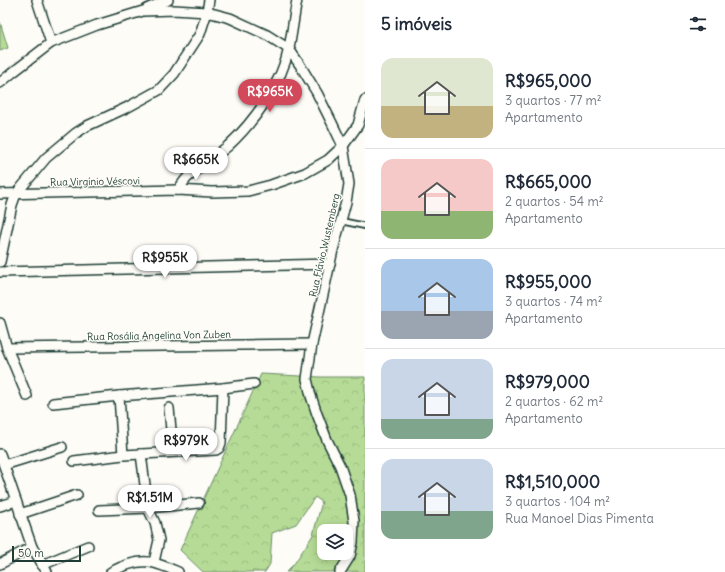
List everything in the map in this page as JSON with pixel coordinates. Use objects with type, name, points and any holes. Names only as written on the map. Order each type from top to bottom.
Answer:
[{"type":"street","points":[[37,0],[51,43]]},
{"type":"street","points":[[143,11],[168,0]]},
{"type":"street","points":[[0,262],[12,205],[16,194],[46,158],[76,133],[159,90],[174,74],[200,34],[209,0]]},
{"type":"street","points":[[178,190],[186,179],[237,138],[272,91],[281,74],[289,50],[297,0]]},
{"type":"street","name":"Rua Flávio Wustemberg","points":[[0,84],[12,72],[51,43],[97,25],[143,11],[174,10],[207,12],[230,18],[267,35],[289,50],[300,65],[317,93],[343,146],[349,184],[312,344],[307,379],[311,396],[327,440],[340,466],[350,495],[354,521],[353,542],[350,556],[340,572]]},
{"type":"street","name":"Rua Virgínio Véscovi","points":[[0,194],[178,190],[212,192],[248,191],[271,185],[305,173],[328,160],[343,146],[358,125],[365,100]]},
{"type":"street","points":[[0,272],[330,264]]},
{"type":"street","points":[[0,323],[7,348],[27,396]]},
{"type":"street","name":"Rua Rosália Angelina Von Zuben","points":[[7,348],[312,344]]},
{"type":"street","points":[[53,404],[119,396],[223,388],[254,384]]},
{"type":"street","points":[[74,461],[123,455],[216,450],[219,448],[221,443],[223,388]]},
{"type":"street","points":[[119,396],[123,455]]},
{"type":"street","points":[[169,408],[173,452]]},
{"type":"street","points":[[4,465],[62,447]]},
{"type":"street","points":[[0,454],[32,547],[45,568],[88,546]]},
{"type":"street","points":[[141,454],[148,508],[156,523],[159,540],[154,562]]},
{"type":"street","points":[[20,514],[77,495]]},
{"type":"street","points":[[0,506],[16,500]]},
{"type":"street","points":[[99,510],[148,508],[199,503]]},
{"type":"street","points":[[0,564],[32,547]]},
{"type":"street","points":[[111,572],[129,564],[141,561],[154,562],[178,572]]},
{"type":"lane","points":[[341,221],[365,226]]},
{"type":"green space","points":[[0,22],[8,48],[0,51]]},
{"type":"green space","points":[[261,374],[320,377],[365,377],[365,572],[286,572],[294,564],[313,535],[322,502],[315,497],[296,524],[272,533],[270,564],[265,572],[203,572],[180,550]]}]
